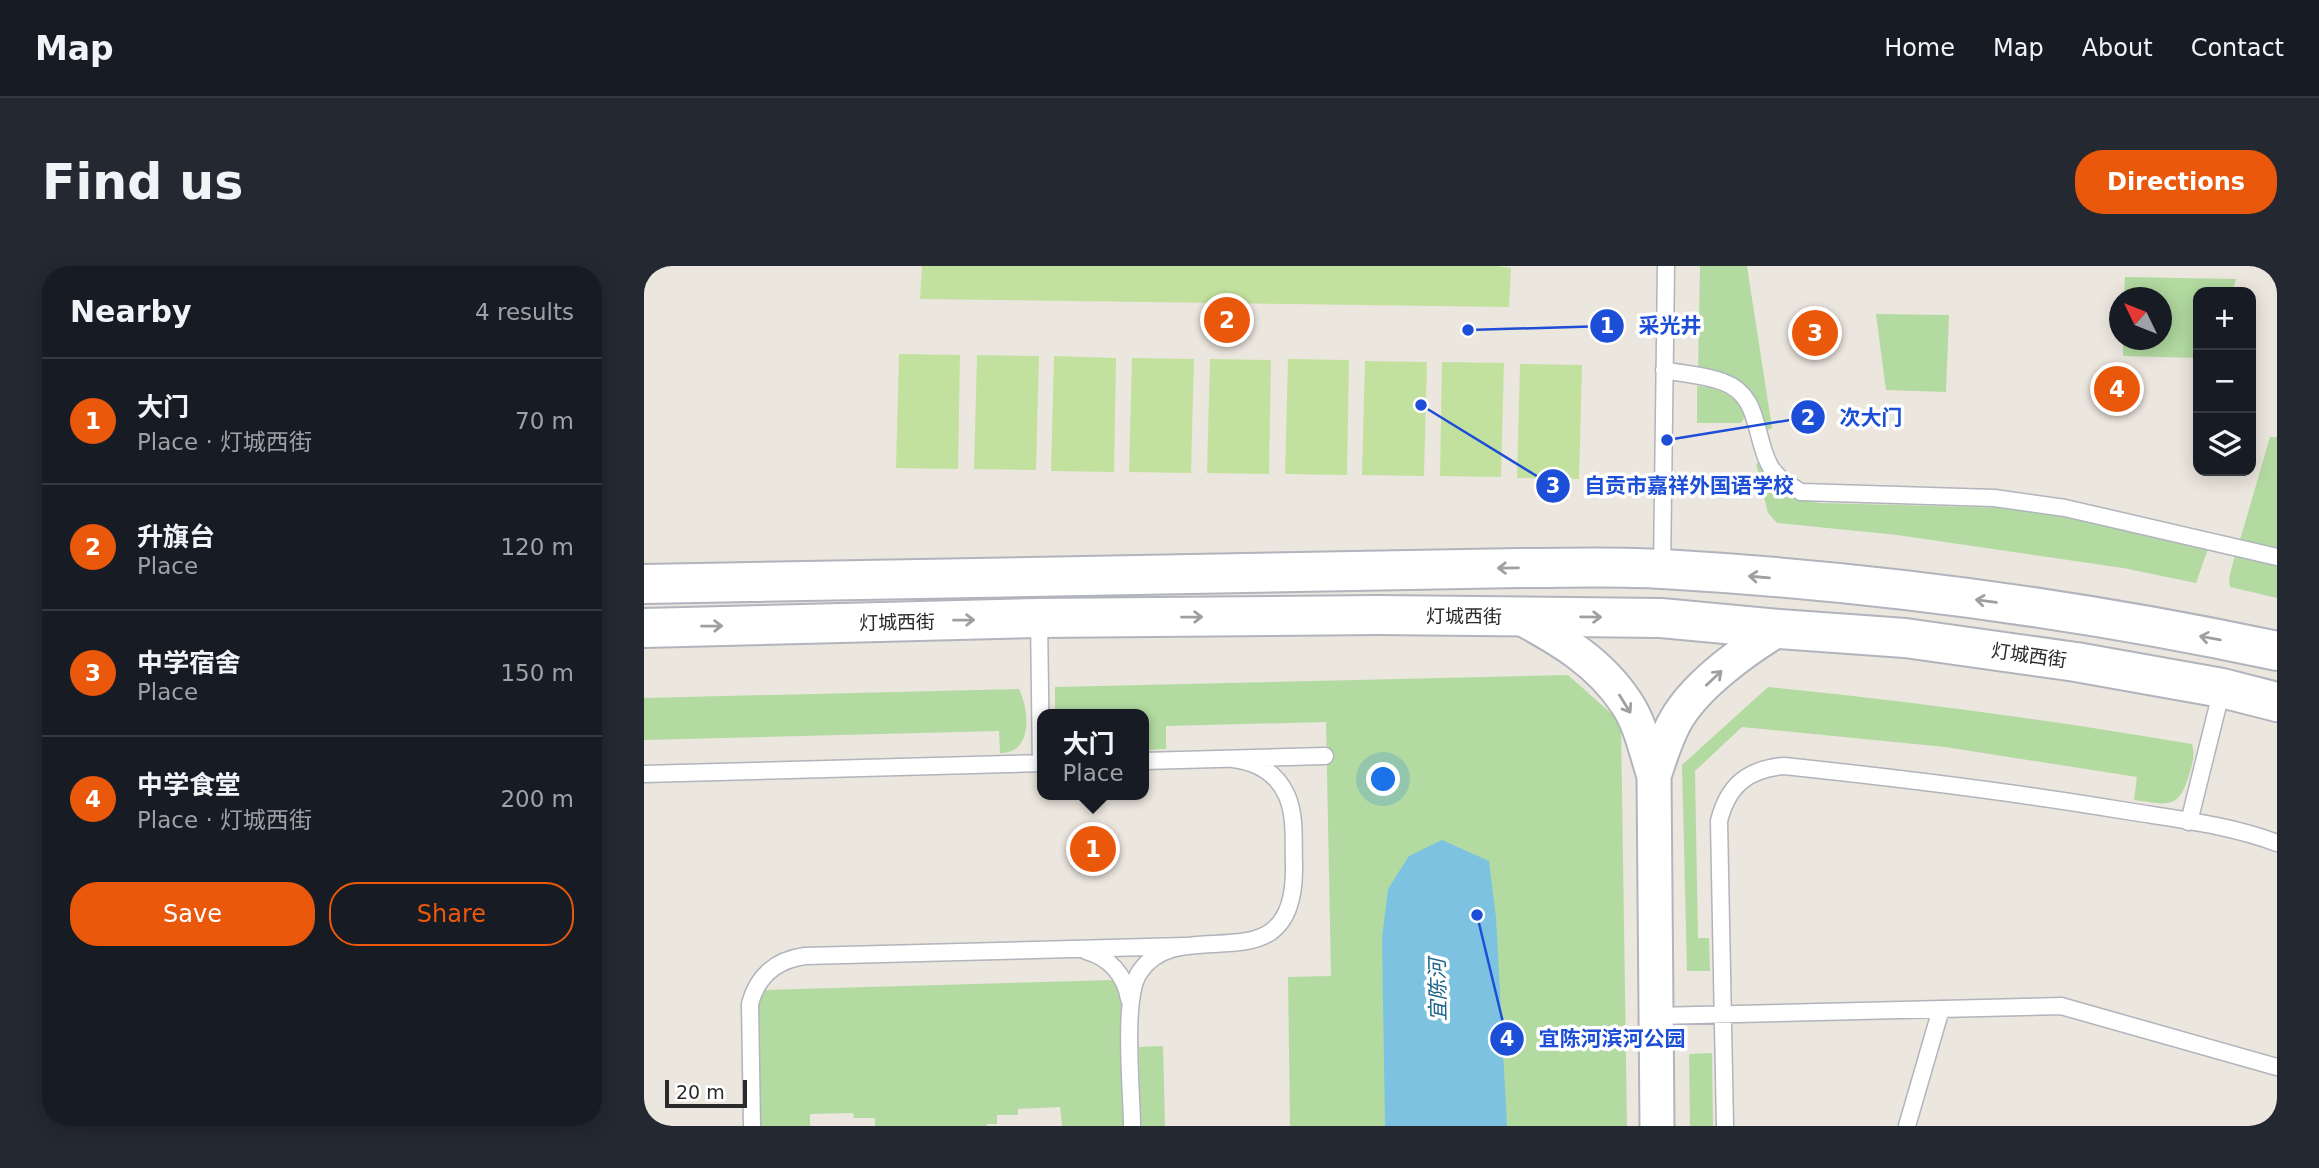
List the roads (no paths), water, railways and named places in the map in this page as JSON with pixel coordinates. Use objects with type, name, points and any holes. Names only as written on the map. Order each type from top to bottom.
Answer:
[{"type":"street","points":[[644,584],[1520,568],[1662,569],[1903,590],[2081,615],[2277,651]]},
{"type":"street","points":[[1517,616],[1583,655],[1607,678],[1628,706],[1654,776],[1657,1126]]},
{"type":"street","name":"灯城西街","points":[[644,628],[1039,618],[1661,618],[1905,638],[2076,662],[2222,688],[2277,702]]},
{"type":"street","points":[[1654,776],[1675,723],[1693,698],[1746,648],[1779,629]]},
{"type":"lane","points":[[1662,569],[1666,266]]},
{"type":"lane","points":[[1664,370],[1724,382],[1735,388],[1749,402],[1755,415],[1769,465],[1777,475],[1801,492],[1994,498],[2065,508],[2277,557]]},
{"type":"lane","points":[[1039,618],[1041,709]]},
{"type":"lane","points":[[2189,822],[2222,688]]},
{"type":"lane","points":[[1149,761],[1325,756]]},
{"type":"lane","points":[[752,1126],[749,1014],[752,996],[762,977],[786,960],[805,956],[1238,944],[1259,938],[1277,925],[1292,899],[1294,881],[1293,818],[1289,799],[1280,783],[1269,772],[1251,762],[1233,759]]},
{"type":"lane","points":[[644,774],[1037,764]]},
{"type":"lane","points":[[1725,1126],[1719,821],[1727,798],[1743,779],[1754,772],[1784,766],[1930,781],[2189,822],[2252,834],[2277,843]]},
{"type":"lane","points":[[1129,1001],[1135,980],[1147,961],[1167,950],[1185,946]]},
{"type":"lane","points":[[1076,948],[1100,956],[1115,968],[1125,982],[1129,1001],[1132,1126]]},
{"type":"lane","points":[[1655,1016],[2072,1008],[2277,1067]]},
{"type":"lane","points":[[1907,1126],[1941,1009]]},
{"type":"lane","points":[[743,1126],[751,1101]]},
{"type":"water","name":"宜陈河","points":[[1442,840],[1489,861],[1496,917],[1507,1126],[1385,1126],[1382,938],[1388,889],[1409,856]]},
{"type":"place","name":"升旗台","points":[[1227,320]]},
{"type":"place","name":"采光井","points":[[1468,330]]},
{"type":"place","name":"中学宿舍","points":[[1815,333]]},
{"type":"place","name":"中学食堂","points":[[2117,389]]},
{"type":"place","name":"自贡市嘉祥外国语学校","points":[[1421,405]]},
{"type":"place","name":"次大门","points":[[1667,440]]},
{"type":"place","name":"大门","points":[[1093,849]]},
{"type":"place","name":"宜陈河滨河公园","points":[[1477,915]]}]
